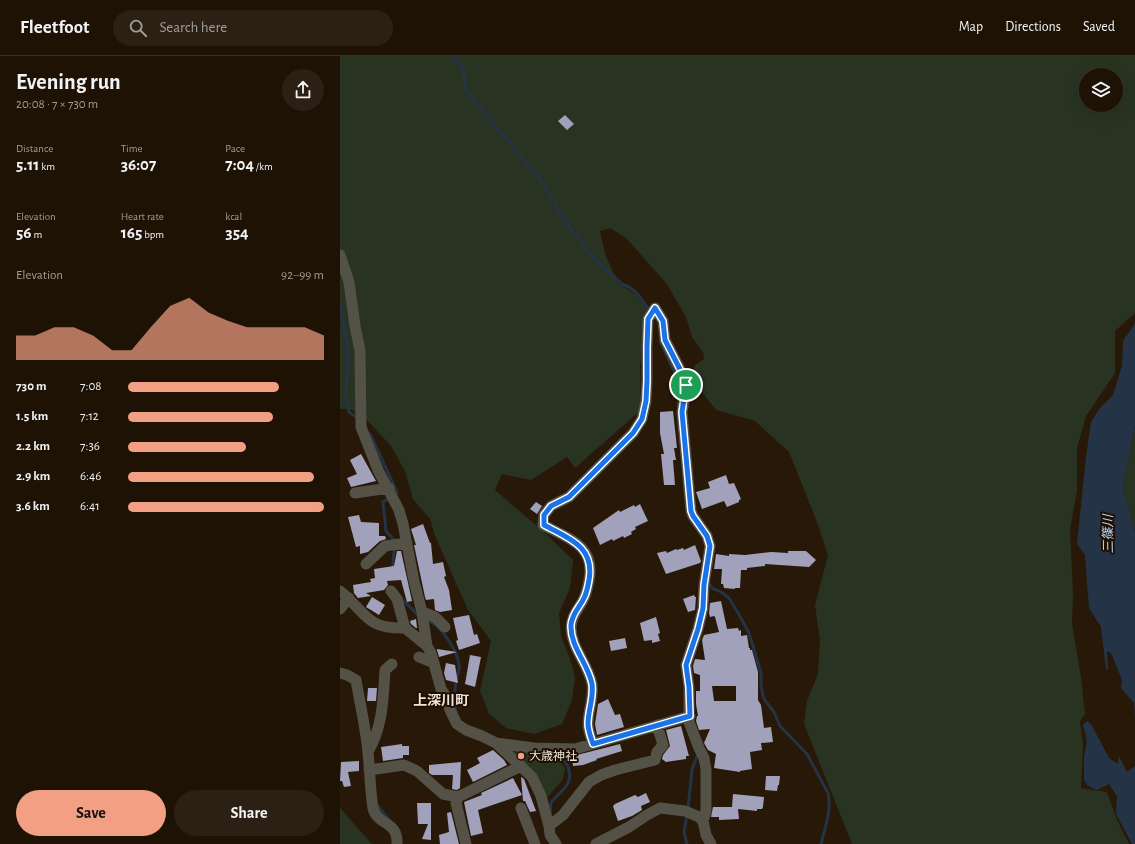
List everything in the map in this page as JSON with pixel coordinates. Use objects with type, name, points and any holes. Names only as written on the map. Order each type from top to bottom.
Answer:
[{"type":"street","points":[[340,254],[349,282],[354,326],[360,351],[362,427],[376,464],[399,510],[422,612],[427,646],[434,663],[441,689],[446,696],[450,710],[457,724],[466,730],[496,743],[532,777],[541,796],[550,835],[556,844]]},
{"type":"street","points":[[593,744],[588,724],[593,697],[592,686],[586,667],[572,638],[571,626],[572,618],[586,594],[591,566],[588,557],[578,545],[544,525],[544,515],[551,506],[569,497],[633,433],[642,419],[646,394],[650,316],[655,308],[663,325],[665,340],[686,381],[682,412],[691,511],[707,536],[710,546],[704,585],[703,608],[698,629],[686,665],[689,687],[689,722],[704,758],[706,769],[706,811],[703,821],[706,835],[712,844]]},
{"type":"street","points":[[354,493],[389,488]]},
{"type":"street","points":[[366,564],[385,546],[407,543]]},
{"type":"street","points":[[340,591],[349,598],[366,619],[374,623],[394,628],[405,628]]},
{"type":"street","points":[[391,592],[397,599],[405,628],[427,646]]},
{"type":"street","points":[[340,609],[349,598]]},
{"type":"street","points":[[422,612],[434,617],[445,627]]},
{"type":"street","points":[[419,657],[434,663]]},
{"type":"street","points":[[368,752],[378,733],[385,670],[392,664]]},
{"type":"street","points":[[340,673],[356,680],[368,752],[373,810],[379,819],[394,830],[397,844]]},
{"type":"street","points":[[496,743],[534,748],[575,749],[690,716]]},
{"type":"street","points":[[549,826],[563,815],[589,782],[601,775],[636,764],[655,760],[657,752],[663,745],[657,725]]},
{"type":"street","points":[[369,770],[404,765],[417,771],[443,794],[458,797],[521,766]]},
{"type":"street","points":[[458,797],[456,803],[466,844]]},
{"type":"street","points":[[521,808],[535,844]]},
{"type":"street","points":[[596,844],[629,827],[660,808],[686,811],[699,817],[703,821]]},
{"type":"green space","points":[[340,56],[1135,56],[1135,313],[1115,331],[1115,373],[1086,416],[1077,448],[1077,490],[1070,530],[1073,593],[1072,624],[1081,677],[1085,714],[1080,721],[1083,745],[1081,788],[1107,792],[1117,820],[1129,844],[852,844],[804,724],[807,701],[818,674],[820,640],[815,605],[828,555],[817,522],[789,452],[755,421],[716,410],[694,382],[694,366],[704,359],[703,352],[692,337],[686,317],[667,284],[626,238],[610,228],[600,231],[605,254],[618,283],[635,294],[648,311],[640,366],[641,410],[575,468],[567,457],[531,480],[502,474],[495,490],[545,533],[573,560],[570,588],[559,613],[561,636],[571,661],[575,678],[572,700],[562,724],[534,734],[506,728],[489,714],[480,691],[491,641],[468,610],[435,536],[430,519],[413,499],[405,471],[391,446],[365,418],[350,409],[340,409]]},
{"type":"green space","points":[[1135,425],[1135,532],[1123,487]]},
{"type":"green space","points":[[513,748],[553,751],[565,768],[563,779],[546,799],[515,756]]},
{"type":"green space","points":[[340,808],[372,844],[340,844]]},
{"type":"water","name":"三篠川","points":[[1135,323],[1135,425],[1123,487],[1135,532],[1135,718],[1134,703],[1121,688],[1122,680],[1111,653],[1107,651],[1108,669],[1106,670],[1101,627],[1089,608],[1085,555],[1077,544],[1091,422],[1099,409],[1113,395],[1122,366],[1123,341]]},
{"type":"water","points":[[1087,721],[1091,724],[1109,758],[1118,764],[1119,756],[1127,772],[1135,766],[1135,844],[1132,844],[1116,814],[1117,796],[1109,784],[1097,790],[1087,785],[1084,780],[1084,757],[1087,741],[1083,725]]},
{"type":"building","points":[[565,115],[574,124],[567,130],[558,121]]},
{"type":"building","points":[[673,411],[677,448],[674,448],[676,460],[673,460],[675,485],[664,485],[661,454],[664,454],[660,433],[660,412]]},
{"type":"building","points":[[361,454],[376,481],[351,487],[347,478],[357,474],[350,460]]},
{"type":"building","points":[[726,475],[729,484],[734,483],[741,499],[739,502],[727,507],[724,501],[702,509],[696,492],[710,488],[708,482]]},
{"type":"building","points":[[536,502],[542,506],[537,514],[530,509]]},
{"type":"building","points":[[640,504],[648,521],[635,527],[636,529],[631,532],[632,534],[624,538],[623,536],[613,541],[612,539],[600,545],[593,528],[619,510],[620,512],[634,505],[635,507]]},
{"type":"building","points":[[359,515],[361,522],[379,523],[379,536],[385,536],[386,539],[380,541],[368,552],[360,554],[360,546],[356,547],[348,517]]},
{"type":"building","points":[[423,524],[431,543],[433,564],[443,562],[446,576],[444,577],[449,590],[452,610],[440,612],[435,610],[434,599],[426,600],[414,545],[416,545],[411,529]]},
{"type":"building","points":[[695,545],[701,561],[700,563],[666,574],[657,553],[666,551],[667,553],[683,548],[684,550]]},
{"type":"building","points":[[397,551],[401,551],[412,601],[407,602],[401,580],[387,581],[388,585],[384,590],[366,593],[371,596],[358,598],[354,593],[353,585],[371,582],[370,579],[375,578],[374,569],[394,566]]},
{"type":"building","points":[[788,551],[806,551],[816,560],[809,567],[765,564],[765,566],[741,570],[740,588],[735,589],[724,588],[723,584],[721,584],[722,569],[714,569],[716,554],[729,556],[729,554],[745,555],[771,552],[788,553]]},
{"type":"building","points":[[694,595],[696,597],[695,610],[688,612],[683,599]]},
{"type":"building","points":[[372,597],[385,605],[379,615],[366,607]]},
{"type":"building","points":[[721,601],[727,629],[738,628],[739,631],[741,630],[741,636],[747,635],[749,648],[752,650],[758,672],[758,700],[761,705],[764,728],[771,727],[773,742],[761,743],[762,750],[750,752],[752,769],[740,772],[714,768],[716,754],[708,750],[704,743],[710,729],[699,730],[696,721],[698,716],[696,691],[700,691],[700,675],[694,673],[693,666],[695,659],[705,660],[702,640],[704,635],[719,632],[715,617],[710,617],[710,603]],"holes":[[[712,686],[736,686],[736,701],[714,701]]]},
{"type":"building","points":[[469,615],[474,635],[477,634],[480,643],[459,650],[456,641],[458,640],[453,618]]},
{"type":"building","points":[[656,617],[660,633],[658,634],[660,641],[652,643],[652,640],[644,641],[640,623]]},
{"type":"building","points":[[416,619],[417,628],[411,624],[410,621]]},
{"type":"building","points":[[625,638],[627,648],[611,651],[609,641]]},
{"type":"building","points":[[437,649],[457,652],[439,657]]},
{"type":"building","points":[[470,655],[481,657],[475,687],[465,684]]},
{"type":"building","points":[[446,663],[455,665],[458,683],[446,680],[444,673]]},
{"type":"building","points":[[368,688],[377,688],[376,701],[367,701]]},
{"type":"building","points":[[608,699],[615,715],[620,714],[624,727],[597,735],[595,724],[598,704]]},
{"type":"building","points":[[681,726],[689,756],[686,756],[686,759],[666,762],[662,759],[663,755],[670,746],[666,730]]},
{"type":"building","points":[[402,744],[402,746],[409,746],[409,755],[403,755],[403,758],[383,761],[381,747]]},
{"type":"building","points":[[620,744],[622,751],[596,759],[597,760],[583,765],[573,766],[573,756]]},
{"type":"building","points":[[493,750],[504,760],[507,765],[473,782],[467,770],[480,763],[477,758]]},
{"type":"building","points":[[359,761],[359,771],[348,772],[351,786],[344,787],[342,781],[340,781],[341,762]]},
{"type":"building","points":[[461,762],[460,788],[457,790],[452,789],[453,775],[432,775],[429,773],[429,765]]},
{"type":"building","points":[[766,776],[780,776],[777,791],[765,790]]},
{"type":"building","points":[[521,777],[524,779],[536,811],[530,812],[525,801],[523,801]]},
{"type":"building","points":[[513,778],[522,795],[478,810],[483,833],[471,836],[464,802],[482,795],[481,793]]},
{"type":"building","points":[[646,793],[650,802],[641,806],[642,810],[632,816],[618,821],[613,806],[615,804],[635,795],[638,797]]},
{"type":"building","points":[[733,794],[764,797],[763,807],[762,809],[757,809],[757,811],[738,809],[739,819],[719,820],[719,817],[711,817],[713,807],[732,807]]},
{"type":"building","points":[[417,803],[431,803],[431,840],[422,839],[428,824],[418,824]]},
{"type":"building","points":[[451,812],[459,844],[440,844],[439,835],[449,832],[447,813]]},
{"type":"waterway","points":[[452,56],[463,68],[466,91],[539,178],[570,228],[594,258],[622,284],[635,292],[650,311]]},
{"type":"waterway","points":[[340,306],[348,348],[346,399],[349,412],[359,419]]},
{"type":"waterway","points":[[660,341],[680,387],[678,405]]},
{"type":"waterway","points":[[370,434],[397,492],[394,495]]},
{"type":"waterway","points":[[389,498],[383,502],[386,531],[395,541]]},
{"type":"waterway","points":[[393,569],[395,547]]},
{"type":"waterway","points":[[708,582],[712,588],[729,598],[741,618],[749,633],[761,673],[761,687],[764,699],[774,712],[780,726],[807,754],[828,793],[829,813],[821,844]]},
{"type":"waterway","points":[[401,598],[418,615]]},
{"type":"waterway","points":[[427,621],[443,632],[458,659],[459,668],[454,699],[456,712]]},
{"type":"waterway","points":[[549,813],[551,803],[566,786],[570,776],[568,766],[558,752]]},
{"type":"waterway","points":[[687,844],[684,832],[692,769],[698,754]]},
{"type":"waterway","points":[[378,806],[389,820]]},
{"type":"place","name":"大歳神社","points":[[521,756]]},
{"type":"district","name":"上深川町","points":[[441,701]]},
{"type":"route","points":[[655,308],[663,321],[665,340],[686,385],[682,412],[691,511],[707,536],[710,546],[707,574],[704,585],[703,608],[698,629],[686,665],[689,687],[690,716],[593,744],[588,724],[593,697],[591,679],[572,638],[571,626],[572,618],[578,606],[584,599],[590,577],[591,566],[588,557],[578,545],[544,525],[544,515],[551,506],[569,497],[633,433],[642,419],[646,401],[648,319],[655,308]]}]
